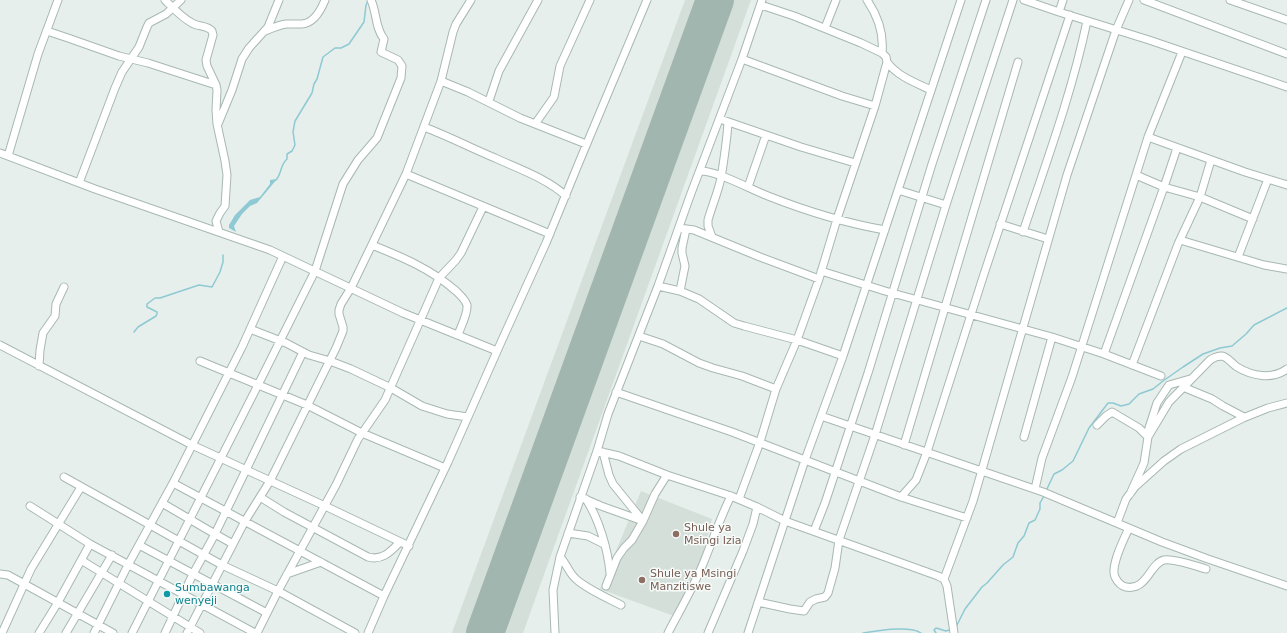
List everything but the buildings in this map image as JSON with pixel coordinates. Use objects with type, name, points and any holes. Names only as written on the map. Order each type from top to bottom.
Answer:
[{"type":"street","points":[[8,156],[29,85],[58,0]]},
{"type":"street","points":[[165,0],[191,23],[210,29],[213,35],[206,60],[207,66],[216,84],[216,110],[227,175],[225,206],[216,221],[219,232]]},
{"type":"street","points":[[79,183],[115,88],[122,72],[139,47],[145,30],[149,23],[161,17],[181,0]]},
{"type":"street","points":[[218,124],[245,53],[265,31],[272,20],[280,0]]},
{"type":"street","points":[[265,31],[281,25],[303,24],[309,22],[318,13],[325,0]]},
{"type":"street","points":[[132,633],[315,271],[343,184],[358,160],[377,138],[401,78],[401,63],[381,52],[384,39],[379,32],[371,0]]},
{"type":"street","points":[[189,630],[245,521],[270,480],[343,332],[339,310],[406,174],[441,81],[453,32],[456,24],[471,0]]},
{"type":"street","points":[[489,102],[498,71],[538,0]]},
{"type":"street","points":[[535,124],[554,97],[560,66],[590,0]]},
{"type":"street","points":[[368,633],[445,468],[550,234],[586,144],[647,0]]},
{"type":"street","points":[[825,28],[836,0]]},
{"type":"street","points":[[867,0],[874,9],[880,25],[882,36],[882,53]]},
{"type":"street","points":[[748,633],[805,460],[843,356],[961,0]]},
{"type":"street","points":[[814,531],[894,293],[922,198],[986,0]]},
{"type":"street","points":[[758,602],[804,611],[813,600],[826,597],[831,586],[839,540],[875,435],[916,299],[1013,0]]},
{"type":"street","points":[[1024,0],[1286,85]]},
{"type":"street","points":[[1059,12],[1063,0]]},
{"type":"street","points":[[944,579],[967,518],[982,471],[1067,175],[1116,30],[1129,0]]},
{"type":"street","points":[[1144,0],[1287,54]]},
{"type":"street","points":[[1230,0],[1287,20]]},
{"type":"street","points":[[555,633],[553,590],[560,557],[600,452],[608,414],[682,229],[700,171],[742,59],[761,2],[882,53],[886,57],[887,62],[891,67],[903,76],[931,90]]},
{"type":"street","points":[[901,497],[916,480],[927,452],[1000,224],[1070,15]]},
{"type":"street","points":[[1023,232],[1054,142],[1088,21]]},
{"type":"street","points":[[47,31],[130,60],[216,84]]},
{"type":"street","points":[[1035,489],[1042,458],[1072,377],[1148,137],[1182,52]]},
{"type":"street","points":[[742,59],[874,106]]},
{"type":"street","points":[[739,499],[760,442],[776,389],[797,340],[819,279],[887,62]]},
{"type":"street","points":[[904,445],[993,141],[1018,62]]},
{"type":"street","points":[[441,81],[489,102],[520,118],[586,144]]},
{"type":"street","points":[[720,119],[801,147],[855,162]]},
{"type":"street","points":[[712,237],[708,226],[708,220],[721,176],[722,164],[726,150],[728,122]]},
{"type":"street","points":[[424,127],[452,138],[549,184],[566,196]]},
{"type":"street","points":[[748,187],[766,135]]},
{"type":"street","points":[[1148,137],[1287,186]]},
{"type":"street","points":[[1104,354],[1178,148]]},
{"type":"street","points":[[0,154],[270,250],[403,313],[497,351]]},
{"type":"street","points":[[1132,365],[1180,240],[1200,197],[1211,160]]},
{"type":"street","points":[[700,171],[711,172],[786,202],[837,219],[866,227],[885,230]]},
{"type":"street","points":[[406,174],[550,234]]},
{"type":"street","points":[[1136,175],[1164,187],[1200,197],[1252,219]]},
{"type":"street","points":[[1238,256],[1268,179]]},
{"type":"street","points":[[898,190],[946,205]]},
{"type":"street","points":[[30,506],[90,544],[256,633],[325,506],[362,432],[379,410],[439,278],[456,260],[483,207]]},
{"type":"street","points":[[1000,224],[1048,239]]},
{"type":"street","points":[[682,229],[694,230],[819,279]]},
{"type":"street","points":[[680,291],[684,271],[682,229]]},
{"type":"street","points":[[1180,240],[1238,256],[1264,265],[1287,269]]},
{"type":"street","points":[[372,245],[408,260],[439,278],[464,298],[466,303],[466,312],[458,335]]},
{"type":"street","points":[[94,633],[229,373],[283,256]]},
{"type":"street","points":[[821,271],[945,308],[1052,337],[1104,354],[1161,376]]},
{"type":"street","points":[[658,286],[680,291],[699,299],[734,323],[797,340],[843,356]]},
{"type":"street","points":[[39,366],[42,337],[44,331],[55,316],[56,304],[64,287]]},
{"type":"street","points":[[250,329],[303,352],[351,369],[422,406],[447,414],[468,417]]},
{"type":"street","points":[[639,336],[662,344],[700,363],[742,376],[776,389]]},
{"type":"street","points":[[1024,437],[1052,337]]},
{"type":"street","points":[[0,345],[192,445],[245,471],[270,480],[409,546]]},
{"type":"street","points":[[165,633],[193,574],[215,534],[303,352]]},
{"type":"street","points":[[1147,436],[1169,402],[1210,360],[1215,357],[1222,356],[1237,367],[1249,373],[1261,376],[1274,375],[1287,369]]},
{"type":"street","points":[[200,361],[282,394],[362,432],[445,468]]},
{"type":"street","points":[[1117,522],[1144,463],[1147,436],[1157,403],[1169,385],[1192,378]]},
{"type":"street","points":[[1183,387],[1212,399],[1244,417]]},
{"type":"street","points":[[616,392],[641,402],[760,442],[901,497],[967,518]]},
{"type":"street","points":[[1130,494],[1155,468],[1181,449],[1244,417],[1287,403]]},
{"type":"street","points":[[1097,425],[1112,412],[1139,428],[1147,436]]},
{"type":"street","points":[[821,416],[1035,489],[1208,559],[1287,586]]},
{"type":"street","points":[[600,452],[619,456],[667,475],[731,496],[758,507],[785,521],[944,579],[947,586],[954,633]]},
{"type":"street","points":[[600,452],[614,484],[643,521]]},
{"type":"street","points":[[606,586],[621,551],[632,540],[643,521],[655,494],[667,475]]},
{"type":"street","points":[[64,477],[222,565],[278,591],[355,633]]},
{"type":"street","points":[[173,483],[384,596]]},
{"type":"street","points":[[2,633],[35,562],[81,487]]},
{"type":"street","points":[[668,633],[689,595],[722,514],[731,496]]},
{"type":"street","points":[[260,497],[313,528],[368,557],[377,559],[384,556],[400,542]]},
{"type":"street","points":[[583,498],[643,521]]},
{"type":"street","points":[[583,498],[594,514],[604,544],[610,575]]},
{"type":"street","points":[[162,503],[233,544]]},
{"type":"street","points":[[708,633],[743,551],[758,507]]},
{"type":"street","points":[[1129,528],[1114,565],[1116,579],[1124,586],[1129,587],[1141,583],[1150,575],[1156,565],[1164,560],[1175,561],[1206,569]]},
{"type":"street","points":[[568,533],[588,536],[604,544]]},
{"type":"street","points":[[39,633],[58,604],[90,544]]},
{"type":"street","points":[[139,545],[267,613]]},
{"type":"street","points":[[66,633],[112,555]]},
{"type":"street","points":[[560,557],[576,580],[621,605]]},
{"type":"street","points":[[81,560],[101,574],[173,617],[189,630],[200,633]]},
{"type":"street","points":[[287,574],[321,562]]},
{"type":"street","points":[[0,574],[8,575],[112,633]]},
{"type":"shaded area","points":[[685,0],[751,0],[523,633],[452,633]]},
{"type":"shaded area","points":[[641,491],[712,519],[698,572],[674,616],[600,589]]},
{"type":"water","points":[[277,179],[257,203],[250,206],[242,214],[234,226],[236,232],[229,228],[229,225],[235,215],[250,200],[260,197],[270,184],[270,180]]},
{"type":"waterway","points":[[276,180],[283,164],[287,159],[287,154],[292,151],[295,145],[293,132],[295,121],[312,93],[323,57],[335,48],[341,48],[349,44],[364,22],[366,5],[368,1]]},
{"type":"waterway","points":[[134,332],[138,327],[156,316],[157,312],[147,307],[147,304],[155,298],[160,298],[199,285],[212,287],[220,272],[223,262],[223,255]]},
{"type":"waterway","points":[[1046,491],[1054,474],[1062,470],[1073,461],[1089,428],[1108,403],[1121,406],[1129,404],[1139,394],[1153,389],[1203,354],[1220,348],[1232,346],[1254,325],[1287,308]]},
{"type":"waterway","points":[[956,627],[965,609],[982,587],[1003,565],[1013,557],[1018,543],[1024,536],[1029,523],[1035,520],[1040,509],[1040,503],[1044,496]]},
{"type":"waterway","points":[[936,633],[934,630],[936,628],[946,631],[952,629]]},
{"type":"waterway","points":[[863,633],[901,629],[909,629],[921,633]]},
{"type":"runway","points":[[485,633],[715,0]]},
{"type":"place","name":"Shule ya Msingi Izia","points":[[676,534]]},
{"type":"place","name":"Shule ya Msingi Manzitiswe","points":[[642,580]]},
{"type":"place","name":"Sumbawanga wenyeji","points":[[167,594]]}]
